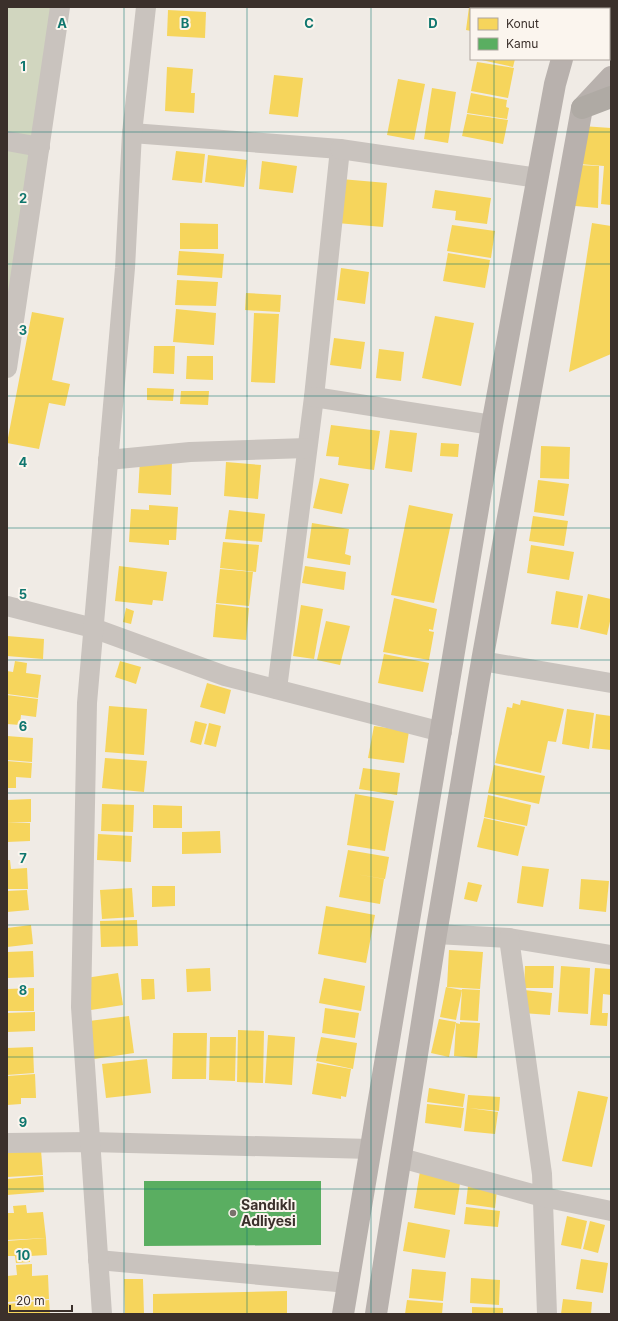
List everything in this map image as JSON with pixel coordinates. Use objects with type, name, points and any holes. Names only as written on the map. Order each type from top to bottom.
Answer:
[{"type":"highway","points":[[582,108],[611,97]]},
{"type":"main road","points":[[343,1314],[442,732],[492,425],[555,84],[562,60]]},
{"type":"main road","points":[[376,1314],[436,934],[482,661],[582,108],[611,77]]},
{"type":"street","points":[[7,368],[13,294],[40,147],[60,7]]},
{"type":"street","points":[[102,1314],[81,1008],[86,703],[125,268],[132,133],[146,7]]},
{"type":"street","points":[[132,133],[340,149],[538,178]]},
{"type":"street","points":[[7,141],[40,147]]},
{"type":"street","points":[[277,689],[314,397],[340,149]]},
{"type":"street","points":[[314,397],[492,425]]},
{"type":"street","points":[[108,460],[190,452],[307,448]]},
{"type":"street","points":[[7,606],[93,628],[225,676],[442,732]]},
{"type":"street","points":[[482,661],[611,684]]},
{"type":"street","points":[[436,934],[509,938],[611,955]]},
{"type":"street","points":[[509,938],[542,1174],[547,1314]]},
{"type":"street","points":[[7,1143],[90,1142],[371,1150]]},
{"type":"street","points":[[401,1158],[543,1197],[611,1211]]},
{"type":"street","points":[[98,1260],[348,1283]]},
{"type":"green space","points":[[7,7],[53,7],[7,371]]},
{"type":"building: Konut","points":[[469,7],[523,7],[470,8],[470,31],[466,30]]},
{"type":"building: Konut","points":[[168,10],[206,12],[205,38],[167,36]]},
{"type":"building: Konut","points":[[482,60],[515,60],[513,67]]},
{"type":"building: Konut","points":[[477,62],[514,68],[508,98],[471,91]]},
{"type":"building: Konut","points":[[167,67],[193,69],[191,93],[195,93],[194,113],[165,111]]},
{"type":"building: Konut","points":[[274,75],[303,78],[298,117],[269,114]]},
{"type":"building: Konut","points":[[398,79],[425,84],[414,140],[387,135]]},
{"type":"building: Konut","points":[[432,88],[456,92],[448,143],[424,139]]},
{"type":"building: Konut","points":[[471,93],[507,100],[506,107],[509,108],[507,119],[467,113]]},
{"type":"building: Konut","points":[[467,114],[508,120],[503,144],[462,136]]},
{"type":"building: Konut","points":[[582,126],[611,128],[611,205],[601,204],[604,166],[579,164]]},
{"type":"building: Konut","points":[[176,151],[205,154],[202,183],[172,180]]},
{"type":"building: Konut","points":[[208,155],[247,160],[244,187],[205,182]]},
{"type":"building: Konut","points":[[262,161],[297,166],[293,193],[259,189]]},
{"type":"building: Konut","points":[[579,165],[599,166],[598,208],[575,206]]},
{"type":"building: Konut","points":[[341,179],[387,183],[383,227],[337,223]]},
{"type":"building: Konut","points":[[435,190],[491,198],[487,224],[455,220],[456,211],[432,208]]},
{"type":"building: Konut","points":[[180,223],[218,224],[218,249],[180,249]]},
{"type":"building: Konut","points":[[592,223],[611,226],[611,354],[569,372]]},
{"type":"building: Konut","points":[[452,225],[495,231],[491,258],[447,251]]},
{"type":"building: Konut","points":[[179,251],[224,254],[222,278],[177,275]]},
{"type":"building: Konut","points":[[448,253],[490,260],[485,288],[443,281]]},
{"type":"building: Konut","points":[[341,268],[369,272],[365,304],[337,300]]},
{"type":"building: Konut","points":[[177,280],[218,282],[216,306],[175,305]]},
{"type":"building: Konut","points":[[246,293],[281,295],[280,312],[245,310]]},
{"type":"building: Konut","points":[[176,309],[216,313],[214,345],[173,342]]},
{"type":"building: Konut","points":[[32,312],[64,318],[52,380],[70,384],[65,406],[49,403],[39,449],[7,443]]},
{"type":"building: Konut","points":[[254,313],[279,314],[275,383],[251,382]]},
{"type":"building: Konut","points":[[435,316],[474,323],[461,386],[422,378]]},
{"type":"building: Konut","points":[[334,338],[365,342],[361,369],[330,365]]},
{"type":"building: Konut","points":[[154,346],[175,346],[174,374],[153,373]]},
{"type":"building: Konut","points":[[379,349],[404,352],[401,381],[376,378]]},
{"type":"building: Konut","points":[[187,356],[213,356],[213,380],[186,379]]},
{"type":"building: Konut","points":[[147,388],[174,389],[173,401],[147,400]]},
{"type":"building: Konut","points":[[181,391],[209,391],[208,405],[180,404]]},
{"type":"building: Konut","points":[[331,425],[380,431],[374,470],[338,465],[339,457],[326,456]]},
{"type":"building: Konut","points":[[390,430],[417,433],[412,472],[385,468]]},
{"type":"building: Konut","points":[[441,443],[459,444],[458,457],[440,456]]},
{"type":"building: Konut","points":[[541,446],[570,447],[569,479],[540,478]]},
{"type":"building: Konut","points":[[140,460],[172,461],[171,495],[138,493]]},
{"type":"building: Konut","points":[[226,462],[261,465],[258,499],[224,496]]},
{"type":"building: Konut","points":[[320,478],[349,484],[342,514],[313,508]]},
{"type":"building: Konut","points":[[538,480],[569,484],[564,516],[534,512]]},
{"type":"building: Konut","points":[[149,505],[178,507],[176,540],[169,540],[169,545],[129,542],[131,509],[149,510]]},
{"type":"building: Konut","points":[[409,505],[453,514],[434,603],[391,595]]},
{"type":"building: Konut","points":[[229,510],[265,514],[262,542],[225,539]]},
{"type":"building: Konut","points":[[533,516],[568,521],[564,546],[529,541]]},
{"type":"building: Konut","points":[[312,523],[349,529],[345,554],[351,556],[350,565],[307,558]]},
{"type":"building: Konut","points":[[223,542],[259,545],[256,572],[220,568]]},
{"type":"building: Konut","points":[[531,545],[574,552],[569,580],[527,573]]},
{"type":"building: Konut","points":[[119,566],[167,572],[163,601],[153,600],[152,605],[115,601]]},
{"type":"building: Konut","points":[[305,566],[346,572],[344,590],[302,583]]},
{"type":"building: Konut","points":[[220,569],[253,572],[249,606],[216,603]]},
{"type":"building: Konut","points":[[556,591],[583,596],[578,628],[551,624]]},
{"type":"building: Konut","points":[[588,594],[611,599],[611,617],[607,635],[580,629]]},
{"type":"building: Konut","points":[[394,598],[437,609],[433,630],[429,629],[429,631],[434,632],[429,660],[383,652]]},
{"type":"building: Konut","points":[[216,604],[249,608],[246,640],[213,637]]},
{"type":"building: Konut","points":[[301,605],[323,609],[314,659],[293,656]]},
{"type":"building: Konut","points":[[126,608],[134,611],[131,624],[123,622]]},
{"type":"building: Konut","points":[[326,621],[350,626],[340,665],[317,660]]},
{"type":"building: Konut","points":[[7,636],[44,639],[43,659],[7,656]]},
{"type":"building: Konut","points":[[384,654],[429,663],[423,692],[378,683]]},
{"type":"building: Konut","points":[[15,661],[27,663],[26,673],[41,675],[38,698],[7,694],[7,671],[13,672]]},
{"type":"building: Konut","points":[[120,661],[141,667],[136,684],[115,677]]},
{"type":"building: Konut","points":[[207,683],[231,690],[225,714],[200,707]]},
{"type":"building: Konut","points":[[7,695],[38,699],[36,717],[21,715],[20,725],[7,724]]},
{"type":"building: Konut","points":[[521,700],[564,709],[556,742],[548,741],[541,773],[495,763],[507,707],[512,708],[513,703],[520,705]]},
{"type":"building: Konut","points":[[109,706],[147,709],[144,755],[105,752]]},
{"type":"building: Konut","points":[[567,709],[594,713],[589,749],[562,744]]},
{"type":"building: Konut","points":[[596,714],[611,716],[611,750],[592,748]]},
{"type":"building: Konut","points":[[195,721],[207,724],[201,745],[190,742]]},
{"type":"building: Konut","points":[[209,723],[221,726],[216,747],[204,744]]},
{"type":"building: Konut","points":[[374,726],[409,731],[404,763],[368,758]]},
{"type":"building: Konut","points":[[7,736],[33,738],[32,762],[7,760]]},
{"type":"building: Konut","points":[[105,758],[147,761],[144,792],[102,788]]},
{"type":"building: Konut","points":[[7,761],[32,763],[31,778],[16,777],[16,788],[7,788]]},
{"type":"building: Konut","points":[[494,765],[545,776],[539,804],[488,793]]},
{"type":"building: Konut","points":[[363,768],[400,773],[397,795],[359,789]]},
{"type":"building: Konut","points":[[355,794],[394,801],[385,851],[347,845]]},
{"type":"building: Konut","points":[[488,795],[531,805],[527,826],[484,817]]},
{"type":"building: Konut","points":[[31,799],[31,822],[7,822],[7,800]]},
{"type":"building: Konut","points":[[102,804],[134,805],[133,832],[101,831]]},
{"type":"building: Konut","points":[[153,805],[182,806],[182,828],[153,828]]},
{"type":"building: Konut","points":[[484,818],[525,827],[518,856],[477,847]]},
{"type":"building: Konut","points":[[7,822],[30,823],[30,841],[7,842]]},
{"type":"building: Konut","points":[[220,831],[221,853],[182,854],[182,832]]},
{"type":"building: Konut","points":[[98,834],[132,836],[131,862],[97,860]]},
{"type":"building: Konut","points":[[348,850],[389,857],[385,879],[355,874],[384,879],[380,904],[339,897]]},
{"type":"building: Konut","points":[[7,860],[10,860],[11,869],[27,868],[28,889],[7,889]]},
{"type":"building: Konut","points":[[522,866],[549,869],[543,907],[517,903]]},
{"type":"building: Konut","points":[[581,879],[609,881],[606,912],[579,909]]},
{"type":"building: Konut","points":[[468,882],[482,885],[477,902],[464,899]]},
{"type":"building: Konut","points":[[152,886],[175,886],[175,906],[152,907]]},
{"type":"building: Konut","points":[[132,888],[134,917],[102,919],[100,890]]},
{"type":"building: Konut","points":[[27,890],[29,910],[7,912],[7,891]]},
{"type":"building: Konut","points":[[326,906],[375,915],[366,963],[318,954]]},
{"type":"building: Konut","points":[[137,920],[138,946],[101,947],[100,921]]},
{"type":"building: Konut","points":[[31,925],[33,944],[7,947],[7,928]]},
{"type":"building: Konut","points":[[449,950],[483,952],[480,989],[447,987]]},
{"type":"building: Konut","points":[[33,951],[34,977],[7,978],[7,952]]},
{"type":"building: Konut","points":[[525,966],[554,966],[553,988],[524,988]]},
{"type":"building: Konut","points":[[561,966],[590,968],[588,1014],[558,1012]]},
{"type":"building: Konut","points":[[210,968],[211,991],[187,992],[186,969]]},
{"type":"building: Konut","points":[[595,968],[611,969],[611,995],[603,994],[602,1013],[608,1013],[607,1026],[590,1025]]},
{"type":"building: Konut","points":[[118,973],[123,1005],[91,1010],[86,978]]},
{"type":"building: Konut","points":[[324,978],[365,986],[361,1011],[319,1003]]},
{"type":"building: Konut","points":[[141,979],[154,979],[155,999],[142,1000]]},
{"type":"building: Konut","points":[[446,987],[462,990],[456,1020],[440,1017]]},
{"type":"building: Konut","points":[[34,988],[34,1011],[7,1011],[7,989]]},
{"type":"building: Konut","points":[[462,989],[480,990],[478,1021],[460,1020]]},
{"type":"building: Konut","points":[[524,990],[552,993],[550,1015],[522,1013]]},
{"type":"building: Konut","points":[[325,1008],[359,1013],[355,1038],[322,1033]]},
{"type":"building: Konut","points":[[35,1012],[35,1031],[7,1032],[7,1013]]},
{"type":"building: Konut","points":[[129,1016],[134,1053],[94,1059],[89,1021]]},
{"type":"building: Konut","points":[[439,1019],[456,1022],[449,1057],[431,1053]]},
{"type":"building: Konut","points":[[460,1022],[480,1023],[477,1058],[454,1056],[456,1023],[460,1024]]},
{"type":"building: Konut","points":[[238,1030],[264,1031],[263,1083],[237,1082]]},
{"type":"building: Konut","points":[[173,1033],[207,1033],[206,1079],[172,1079]]},
{"type":"building: Konut","points":[[268,1035],[295,1037],[292,1085],[265,1083]]},
{"type":"building: Konut","points":[[210,1037],[236,1037],[235,1081],[209,1080]]},
{"type":"building: Konut","points":[[321,1037],[357,1043],[353,1069],[316,1061]]},
{"type":"building: Konut","points":[[33,1047],[34,1073],[7,1075],[7,1048]]},
{"type":"building: Konut","points":[[147,1059],[151,1093],[106,1098],[102,1064]]},
{"type":"building: Konut","points":[[317,1063],[351,1069],[346,1097],[341,1096],[341,1099],[312,1094]]},
{"type":"building: Konut","points":[[35,1074],[36,1098],[21,1098],[21,1104],[7,1105],[7,1076]]},
{"type":"building: Konut","points":[[429,1088],[465,1094],[463,1107],[427,1102]]},
{"type":"building: Konut","points":[[578,1091],[608,1097],[592,1167],[562,1161]]},
{"type":"building: Konut","points":[[468,1095],[500,1097],[499,1111],[469,1108],[498,1112],[495,1134],[464,1131]]},
{"type":"building: Konut","points":[[427,1104],[464,1108],[461,1128],[425,1123]]},
{"type":"building: Konut","points":[[41,1150],[43,1175],[7,1177],[7,1153]]},
{"type":"building: Konut","points":[[420,1171],[461,1177],[455,1215],[414,1208]]},
{"type":"building: Konut","points":[[43,1176],[44,1192],[7,1195],[7,1179]]},
{"type":"building: Konut","points":[[468,1186],[497,1190],[495,1208],[466,1204]]},
{"type":"building: Konut","points":[[26,1205],[27,1213],[43,1212],[46,1238],[7,1240],[7,1213],[14,1213],[13,1206]]},
{"type":"building: Konut","points":[[466,1207],[500,1211],[498,1227],[464,1224]]},
{"type":"building: Konut","points":[[567,1216],[587,1221],[581,1249],[561,1245]]},
{"type":"building: Konut","points":[[590,1221],[605,1225],[598,1253],[583,1249]]},
{"type":"building: Konut","points":[[408,1222],[450,1230],[445,1258],[403,1251]]},
{"type":"building: Konut","points":[[46,1238],[47,1255],[30,1256],[30,1262],[16,1263],[15,1256],[7,1256],[7,1241]]},
{"type":"building: Konut","points":[[581,1259],[608,1263],[603,1293],[576,1289]]},
{"type":"building: Konut","points":[[32,1264],[32,1276],[48,1275],[49,1299],[7,1302],[7,1276],[17,1275],[16,1265]]},
{"type":"building: Konut","points":[[412,1269],[446,1272],[443,1301],[409,1298]]},
{"type":"building: Konut","points":[[471,1278],[500,1280],[499,1305],[470,1303]]},
{"type":"building: Konut","points":[[124,1279],[143,1279],[144,1314],[125,1314]]},
{"type":"building: Konut","points":[[287,1291],[287,1314],[153,1314],[153,1294]]},
{"type":"building: Konut","points":[[563,1299],[592,1302],[591,1314],[561,1314]]},
{"type":"building: Konut","points":[[49,1300],[50,1314],[7,1314],[7,1304]]},
{"type":"building: Konut","points":[[407,1300],[443,1303],[442,1314],[405,1314]]},
{"type":"building: Konut","points":[[472,1307],[503,1308],[503,1314],[472,1314]]},
{"type":"building: Kamu","name":"Sandıklı Adliyesi","points":[[144,1181],[321,1181],[321,1245],[144,1246]]},
{"type":"place","name":"Sandıklı Adliyesi","points":[[233,1213]]}]
